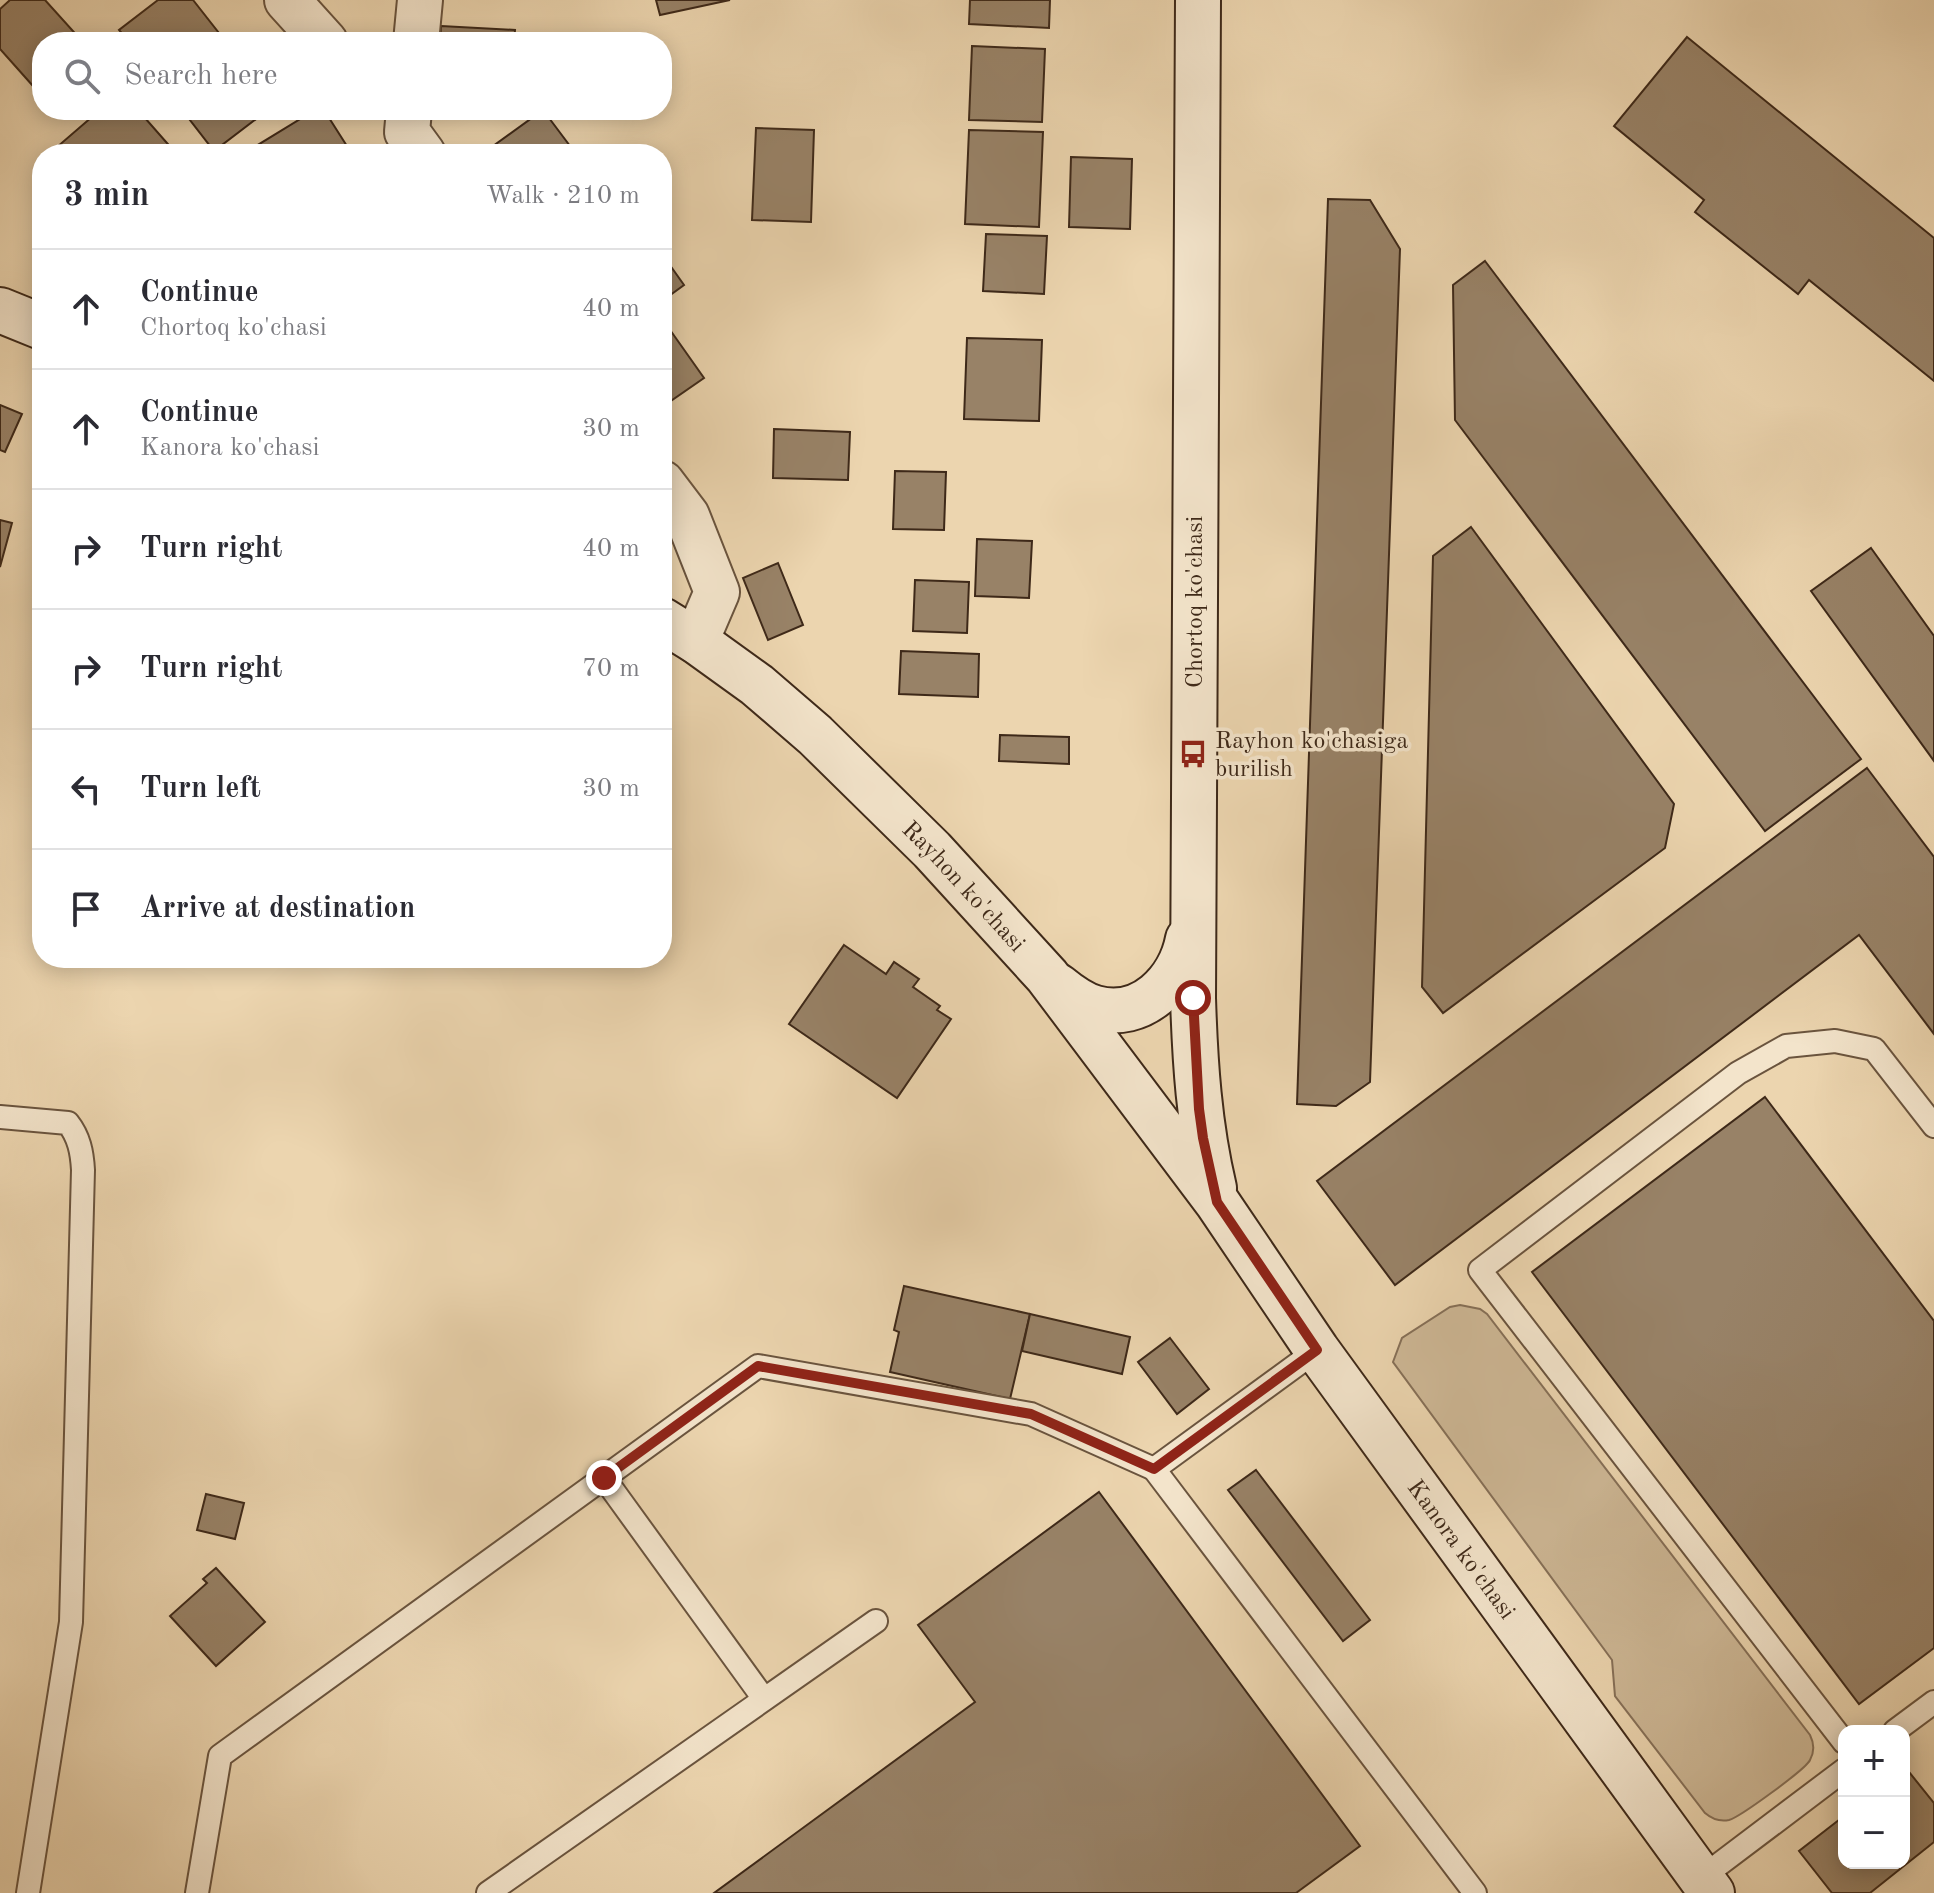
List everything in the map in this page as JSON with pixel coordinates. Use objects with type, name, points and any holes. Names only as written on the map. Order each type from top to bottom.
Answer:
[{"type":"street","points":[[287,0],[316,32]]},
{"type":"street","points":[[417,32],[420,0]]},
{"type":"street","name":"Chortoq ko'chasi","points":[[1198,0],[1194,1037],[1203,1138],[1217,1202]]},
{"type":"street","points":[[0,310],[32,323]]},
{"type":"street","points":[[672,496],[687,516],[717,592],[679,630]]},
{"type":"street","name":"Rayhon ko'chasi","points":[[679,630],[757,685],[815,735],[932,850],[1047,976],[1217,1202]]},
{"type":"street","points":[[1047,976],[1092,1008],[1117,1010],[1141,1004],[1160,993],[1177,971],[1183,960],[1193,917]]},
{"type":"street","name":"Kanora ko'chasi","points":[[1217,1202],[1317,1350],[1706,1886]]},
{"type":"lane","points":[[1838,1734],[1480,1270],[1738,1073],[1786,1046],[1835,1041],[1874,1049],[1934,1126]]},
{"type":"lane","points":[[0,1117],[68,1123],[79,1141],[83,1170],[71,1622],[28,1893]]},
{"type":"lane","points":[[1154,1469],[1317,1350]]},
{"type":"lane","points":[[197,1893],[220,1756],[758,1366],[1031,1414],[1154,1469],[1475,1893]]},
{"type":"lane","points":[[604,1478],[764,1699]]},
{"type":"lane","points":[[488,1893],[876,1621]]},
{"type":"lane","points":[[1903,1725],[1934,1702]]},
{"type":"lane","points":[[1706,1886],[1838,1775]]},
{"type":"shaded area","points":[[1460,1305],[1480,1309],[1487,1314],[1810,1735],[1813,1750],[1806,1765],[1735,1817],[1719,1820],[1705,1813],[1615,1696],[1612,1660],[1393,1362],[1402,1338],[1450,1307]]},
{"type":"building","points":[[10,0],[45,0],[74,32],[32,32],[32,85],[0,49],[0,9]]},
{"type":"building","points":[[158,0],[193,0],[218,32],[121,32],[119,30]]},
{"type":"building","points":[[656,0],[730,0],[660,15]]},
{"type":"building","points":[[970,0],[1050,0],[1049,28],[969,24]]},
{"type":"building","points":[[441,26],[515,30],[515,32],[441,32]]},
{"type":"building","points":[[1687,37],[1934,238],[1934,381],[1809,280],[1798,294],[1695,212],[1704,200],[1614,126]]},
{"type":"building","points":[[972,46],[1045,49],[1042,122],[969,120]]},
{"type":"building","points":[[88,120],[147,120],[168,144],[60,144]]},
{"type":"building","points":[[190,120],[255,120],[223,144],[209,144]]},
{"type":"building","points":[[299,120],[330,120],[346,144],[259,144]]},
{"type":"building","points":[[529,120],[550,120],[568,144],[496,144]]},
{"type":"building","points":[[756,128],[814,130],[811,222],[752,220]]},
{"type":"building","points":[[969,130],[1043,132],[1039,227],[965,224]]},
{"type":"building","points":[[1071,157],[1132,159],[1130,229],[1069,227]]},
{"type":"building","points":[[1328,199],[1370,200],[1400,249],[1370,1082],[1336,1106],[1297,1104]]},
{"type":"building","points":[[986,234],[1047,236],[1044,294],[983,291]]},
{"type":"building","points":[[1485,261],[1861,759],[1765,831],[1455,420],[1453,285]]},
{"type":"building","points":[[672,268],[684,285],[672,294]]},
{"type":"building","points":[[672,333],[704,378],[672,400]]},
{"type":"building","points":[[967,338],[1042,340],[1039,421],[964,419]]},
{"type":"building","points":[[0,405],[22,414],[5,452],[0,450]]},
{"type":"building","points":[[774,429],[850,432],[848,480],[773,478]]},
{"type":"building","points":[[895,471],[946,472],[944,530],[893,529]]},
{"type":"building","points":[[0,520],[12,523],[0,567]]},
{"type":"building","points":[[1471,527],[1674,804],[1665,848],[1443,1013],[1422,987],[1433,556]]},
{"type":"building","points":[[977,539],[1032,541],[1029,598],[975,596]]},
{"type":"building","points":[[1871,548],[1934,636],[1934,761],[1811,591]]},
{"type":"building","points":[[778,563],[803,625],[768,640],[743,578]]},
{"type":"building","points":[[915,580],[969,582],[967,633],[913,631]]},
{"type":"building","points":[[901,651],[979,654],[978,697],[899,694]]},
{"type":"building","points":[[1000,735],[1069,737],[1069,764],[999,761]]},
{"type":"building","points":[[1867,768],[1934,857],[1934,1034],[1859,935],[1395,1285],[1317,1181]]},
{"type":"building","points":[[844,945],[886,974],[894,962],[919,979],[913,987],[940,1006],[937,1010],[951,1019],[897,1098],[789,1024]]},
{"type":"building","points":[[1765,1097],[1934,1321],[1934,1648],[1859,1704],[1532,1272]]},
{"type":"building","points":[[904,1286],[1030,1314],[1010,1399],[890,1372],[899,1332],[894,1330]]},
{"type":"building","points":[[1030,1314],[1130,1337],[1122,1374],[1022,1351]]},
{"type":"building","points":[[1170,1338],[1209,1389],[1177,1414],[1138,1362]]},
{"type":"building","points":[[1256,1470],[1370,1620],[1343,1641],[1228,1490]]},
{"type":"building","points":[[1099,1492],[1360,1846],[1296,1893],[714,1893],[975,1702],[918,1625]]},
{"type":"building","points":[[206,1494],[244,1503],[235,1539],[197,1530]]},
{"type":"building","points":[[216,1568],[265,1622],[216,1666],[170,1616],[207,1583],[203,1579]]},
{"type":"building","points":[[1910,1773],[1934,1803],[1934,1842],[1910,1861]]},
{"type":"building","points":[[1838,1821],[1838,1869],[1900,1869],[1870,1893],[1832,1893],[1799,1851]]},
{"type":"place","name":"Rayhon ko'chasiga burilish","points":[[1193,754]]},
{"type":"route","points":[[604,1478],[758,1366],[1031,1414],[1154,1469],[1317,1350],[1217,1202],[1199,1109],[1193,998]]}]
